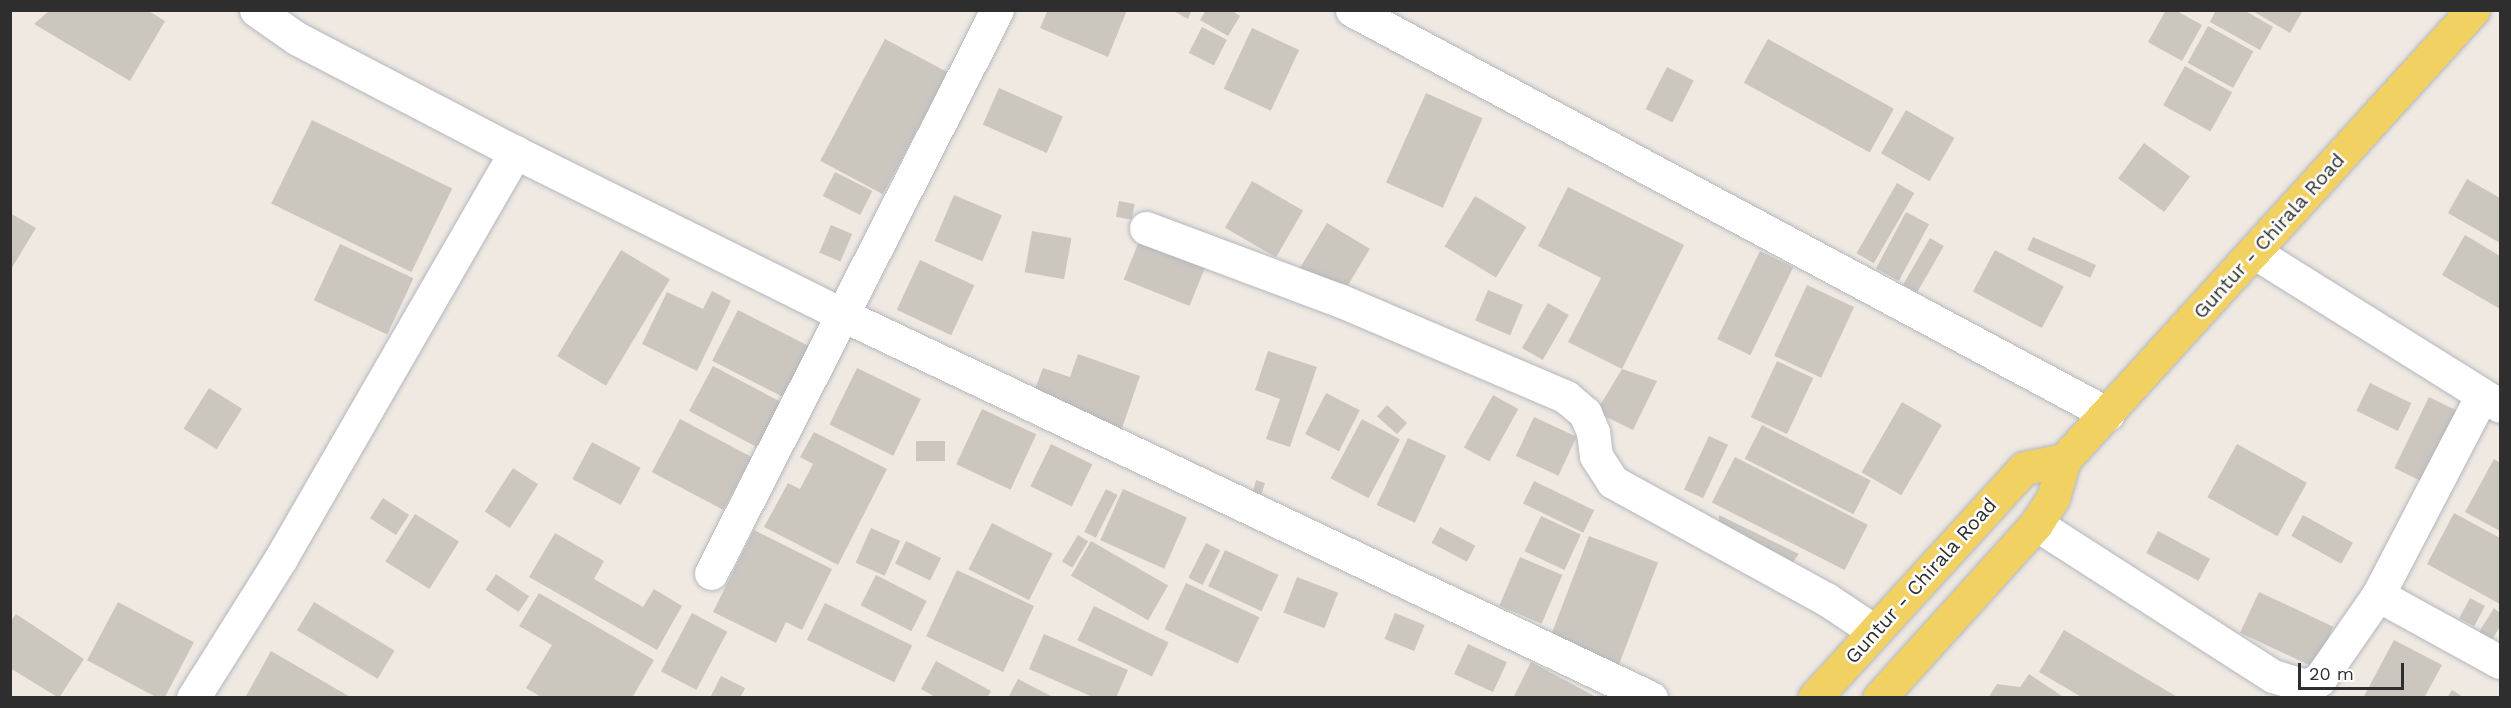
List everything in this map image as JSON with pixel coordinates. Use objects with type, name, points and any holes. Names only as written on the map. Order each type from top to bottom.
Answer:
[{"type":"main road","name":"Guntur - Chirala Road","points":[[1879,698],[2036,524],[2053,498],[2064,460],[2473,10]]},
{"type":"main road","name":"Guntur - Chirala Road","points":[[1814,698],[2024,468],[2064,460]]},
{"type":"street","points":[[256,10],[296,38],[515,152],[844,316],[1651,698]]},
{"type":"street","points":[[711,573],[844,316],[997,10]]},
{"type":"street","points":[[1352,10],[2108,414]]},
{"type":"street","points":[[193,698],[281,558],[515,152]]},
{"type":"street","points":[[1146,228],[1339,300],[1566,396],[1585,413],[1593,432],[1596,456],[1612,482],[1826,599],[1874,631]]},
{"type":"street","points":[[2036,524],[2287,682],[2305,686],[2319,680],[2378,595],[2491,401],[2254,252]]},
{"type":"street","points":[[2378,595],[2500,662]]},
{"type":"building","points":[[50,10],[147,10],[165,21],[130,81],[34,24]]},
{"type":"building","points":[[1048,10],[1127,10],[1108,57],[1040,28]]},
{"type":"building","points":[[1172,10],[1192,10],[1188,19]]},
{"type":"building","points":[[1206,10],[1231,10],[1240,16],[1228,36],[1200,20]]},
{"type":"building","points":[[2166,10],[2175,10],[2202,25],[2182,61],[2148,42]]},
{"type":"building","points":[[2216,10],[2244,10],[2273,27],[2260,50],[2210,22]]},
{"type":"building","points":[[2251,10],[2303,10],[2290,33]]},
{"type":"building","points":[[2208,26],[2253,51],[2233,88],[2188,63]]},
{"type":"building","points":[[1202,27],[1227,40],[1214,66],[1189,53]]},
{"type":"building","points":[[1252,28],[1299,50],[1271,111],[1224,89]]},
{"type":"building","points":[[885,39],[948,72],[883,194],[820,161]]},
{"type":"building","points":[[1768,39],[1894,109],[1870,153],[1744,83]]},
{"type":"building","points":[[2185,66],[2232,92],[2210,132],[2163,105]]},
{"type":"building","points":[[1667,67],[1694,81],[1672,122],[1646,109]]},
{"type":"building","points":[[999,88],[1063,116],[1047,153],[983,125]]},
{"type":"building","points":[[1426,93],[1483,118],[1443,208],[1386,183]]},
{"type":"building","points":[[1906,110],[1954,138],[1929,181],[1881,153]]},
{"type":"building","points":[[312,120],[452,188],[411,272],[271,204]]},
{"type":"building","points":[[2144,143],[2190,177],[2164,212],[2118,179]]},
{"type":"building","points":[[835,172],[872,191],[860,215],[823,196]]},
{"type":"building","points":[[2467,179],[2500,198],[2500,243],[2448,213]]},
{"type":"building","points":[[1252,181],[1303,210],[1276,257],[1225,228]]},
{"type":"building","points":[[1897,183],[1914,193],[1874,263],[1856,253]]},
{"type":"building","points":[[1568,187],[1684,245],[1622,369],[1568,342],[1601,278],[1538,246]]},
{"type":"building","points":[[954,195],[1002,215],[982,261],[934,241]]},
{"type":"building","points":[[1475,196],[1526,227],[1496,277],[1445,247]]},
{"type":"building","points":[[1119,201],[1135,204],[1132,220],[1116,217]]},
{"type":"building","points":[[1906,212],[1929,224],[1899,281],[1876,269]]},
{"type":"building","points":[[10,213],[36,228],[10,271]]},
{"type":"building","points":[[1327,223],[1370,249],[1338,301],[1296,275]]},
{"type":"building","points":[[831,225],[852,234],[840,262],[819,253]]},
{"type":"building","points":[[1032,231],[1071,238],[1064,279],[1025,272]]},
{"type":"building","points":[[1142,234],[1208,261],[1189,306],[1124,279]]},
{"type":"building","points":[[2465,235],[2500,256],[2500,309],[2442,275]]},
{"type":"building","points":[[2033,237],[2096,265],[2090,278],[2027,250]]},
{"type":"building","points":[[1930,238],[1944,246],[1917,293],[1903,285]]},
{"type":"building","points":[[340,244],[413,278],[387,334],[314,300]]},
{"type":"building","points":[[621,250],[670,279],[606,386],[557,356]]},
{"type":"building","points":[[1995,250],[2064,287],[2042,328],[1973,291]]},
{"type":"building","points":[[1760,251],[1793,267],[1750,355],[1717,339]]},
{"type":"building","points":[[920,260],[974,285],[951,335],[897,310]]},
{"type":"building","points":[[1807,285],[1854,307],[1821,378],[1774,356]]},
{"type":"building","points":[[1488,290],[1523,305],[1510,335],[1475,320]]},
{"type":"building","points":[[712,291],[731,301],[697,371],[642,344],[667,292],[703,309]]},
{"type":"building","points":[[1548,303],[1569,315],[1543,360],[1522,348]]},
{"type":"building","points":[[738,310],[818,351],[792,402],[712,361]]},
{"type":"building","points":[[1268,351],[1317,367],[1290,447],[1266,439],[1280,399],[1255,390]]},
{"type":"building","points":[[1078,354],[1140,376],[1120,434],[1030,402],[1043,368],[1070,377]]},
{"type":"building","points":[[1777,361],[1813,378],[1787,434],[1751,417]]},
{"type":"building","points":[[713,366],[787,405],[763,450],[689,411]]},
{"type":"building","points":[[857,368],[921,399],[893,456],[829,425]]},
{"type":"building","points":[[1622,369],[1657,381],[1633,430],[1596,412]]},
{"type":"building","points":[[2370,383],[2411,403],[2398,431],[2356,411]]},
{"type":"building","points":[[209,388],[242,409],[217,449],[184,429]]},
{"type":"building","points":[[1326,393],[1360,410],[1339,451],[1305,434]]},
{"type":"building","points":[[1493,395],[1518,409],[1489,462],[1464,447]]},
{"type":"building","points":[[2429,397],[2460,412],[2425,483],[2394,468]]},
{"type":"building","points":[[1902,402],[1942,425],[1901,495],[1862,472]]},
{"type":"building","points":[[1387,405],[1407,423],[1397,434],[1377,416]]},
{"type":"building","points":[[982,409],[1036,434],[1011,490],[956,464]]},
{"type":"building","points":[[1534,417],[1577,437],[1558,476],[1516,456]]},
{"type":"building","points":[[680,419],[752,457],[723,510],[652,472]]},
{"type":"building","points":[[1362,419],[1400,439],[1369,498],[1331,478]]},
{"type":"building","points":[[1762,425],[1871,480],[1853,514],[1745,459]]},
{"type":"building","points":[[814,432],[887,469],[838,565],[764,527],[788,483],[800,489],[813,464],[800,457]]},
{"type":"building","points":[[1709,436],[1728,445],[1703,498],[1684,489]]},
{"type":"building","points":[[1408,438],[1446,456],[1415,523],[1377,505]]},
{"type":"building","points":[[916,441],[945,441],[945,461],[916,461]]},
{"type":"building","points":[[592,442],[641,468],[621,505],[572,479]]},
{"type":"building","points":[[1051,444],[1092,464],[1072,506],[1030,486]]},
{"type":"building","points":[[2237,444],[2307,483],[2277,536],[2207,497]]},
{"type":"building","points":[[1735,457],[1868,525],[1845,570],[1712,502]]},
{"type":"building","points":[[2494,459],[2500,463],[2500,531],[2465,512]]},
{"type":"building","points":[[513,468],[538,484],[510,528],[485,512]]},
{"type":"building","points":[[1256,480],[1265,483],[1258,505],[1250,503]]},
{"type":"building","points":[[1534,481],[1594,510],[1583,533],[1523,503]]},
{"type":"building","points":[[1106,489],[1118,495],[1096,538],[1084,532]]},
{"type":"building","points":[[1123,489],[1187,517],[1164,569],[1100,540]]},
{"type":"building","points":[[383,498],[409,515],[396,535],[370,518]]},
{"type":"building","points":[[2454,513],[2500,538],[2500,604],[2427,564]]},
{"type":"building","points":[[415,514],[459,542],[429,589],[385,561]]},
{"type":"building","points":[[1719,515],[1799,554],[1788,568],[1719,529]]},
{"type":"building","points":[[2303,515],[2353,543],[2341,564],[2291,536]]},
{"type":"building","points":[[1541,516],[1581,535],[1564,570],[1525,551]]},
{"type":"building","points":[[992,523],[1053,554],[1029,600],[968,569]]},
{"type":"building","points":[[1440,527],[1475,546],[1467,562],[1432,543]]},
{"type":"building","points":[[871,528],[900,541],[885,576],[856,563]]},
{"type":"building","points":[[754,530],[832,569],[802,630],[786,622],[776,643],[713,612]]},
{"type":"building","points":[[2158,531],[2210,559],[2198,581],[2146,553]]},
{"type":"building","points":[[555,533],[604,561],[594,579],[643,607],[654,589],[682,606],[657,650],[529,577]]},
{"type":"building","points":[[1078,535],[1088,541],[1072,568],[1062,562]]},
{"type":"building","points":[[1589,536],[1658,563],[1619,665],[1550,639]]},
{"type":"building","points":[[906,541],[941,558],[930,581],[895,563]]},
{"type":"building","points":[[1091,541],[1168,586],[1148,620],[1071,576]]},
{"type":"building","points":[[1206,543],[1220,550],[1203,585],[1188,578]]},
{"type":"building","points":[[1225,550],[1278,575],[1262,611],[1208,586]]},
{"type":"building","points":[[1520,557],[1562,575],[1542,624],[1499,606]]},
{"type":"building","points":[[957,570],[1034,606],[1003,672],[926,636]]},
{"type":"building","points":[[496,574],[529,596],[519,612],[485,590]]},
{"type":"building","points":[[876,575],[927,601],[911,631],[861,605]]},
{"type":"building","points":[[1297,577],[1338,593],[1324,628],[1283,612]]},
{"type":"building","points":[[1186,583],[1259,617],[1238,663],[1164,629]]},
{"type":"building","points":[[2259,592],[2333,627],[2314,667],[2240,633]]},
{"type":"building","points":[[539,593],[654,660],[632,698],[543,698],[526,688],[552,645],[519,626]]},
{"type":"building","points":[[2470,598],[2485,606],[2474,626],[2459,618]]},
{"type":"building","points":[[118,602],[194,642],[164,698],[158,698],[87,660]]},
{"type":"building","points":[[314,602],[395,650],[378,679],[297,630]]},
{"type":"building","points":[[825,603],[912,646],[894,682],[807,640]]},
{"type":"building","points":[[1094,606],[1169,642],[1152,677],[1077,640]]},
{"type":"building","points":[[2494,608],[2500,613],[2500,626],[2486,651],[2472,643]]},
{"type":"building","points":[[692,613],[727,632],[696,690],[661,671]]},
{"type":"building","points":[[1395,613],[1425,625],[1414,651],[1385,639]]},
{"type":"building","points":[[16,614],[84,659],[59,698],[10,668],[10,622]]},
{"type":"building","points":[[2064,630],[2179,698],[2083,698],[2039,672]]},
{"type":"building","points":[[1044,634],[1128,670],[1116,698],[1095,698],[1029,669]]},
{"type":"building","points":[[2394,640],[2442,665],[2424,698],[2363,698]]},
{"type":"building","points":[[1468,644],[1507,662],[1493,692],[1454,674]]},
{"type":"building","points":[[271,651],[352,698],[245,698]]},
{"type":"building","points":[[936,661],[991,691],[987,698],[937,698],[921,689]]},
{"type":"building","points":[[1531,662],[1598,698],[1513,698]]},
{"type":"building","points":[[2029,674],[2065,698],[1988,698],[1997,684],[2020,687]]},
{"type":"building","points":[[721,676],[745,688],[740,698],[710,698]]},
{"type":"building","points":[[1018,679],[1055,698],[1008,698]]},
{"type":"building","points":[[2452,690],[2465,698],[2447,698]]}]
